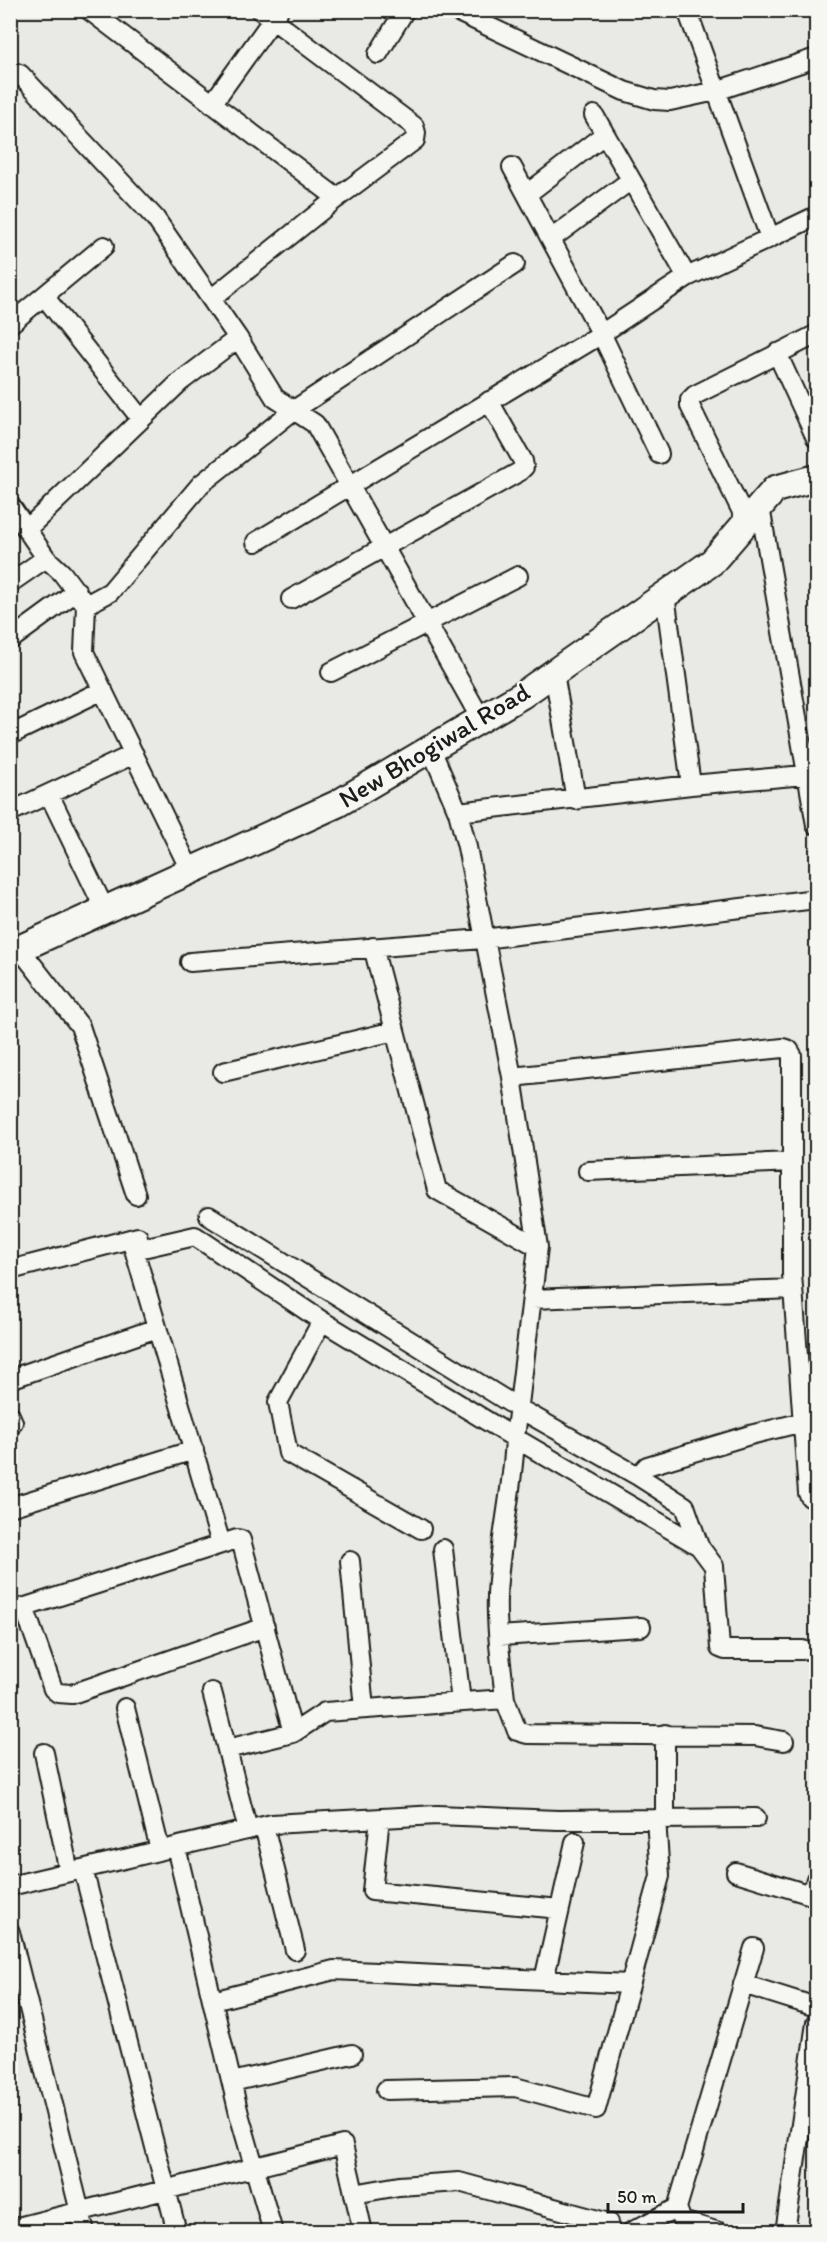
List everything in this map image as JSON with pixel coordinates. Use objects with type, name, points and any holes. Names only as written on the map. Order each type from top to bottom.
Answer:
[{"type":"street","points":[[89,10],[337,198]]},
{"type":"street","points":[[378,54],[405,10]]},
{"type":"street","points":[[454,10],[624,91],[654,100],[670,101],[716,91],[816,58]]},
{"type":"street","points":[[687,10],[770,238]]},
{"type":"street","points":[[211,299],[337,198],[415,140],[417,133],[414,126],[270,14],[212,104]]},
{"type":"street","points":[[10,71],[20,74],[155,218],[238,338],[275,398],[315,424],[481,719]]},
{"type":"street","points":[[594,115],[687,277]]},
{"type":"street","points":[[527,194],[605,134]]},
{"type":"street","points":[[512,167],[601,333],[659,454]]},
{"type":"street","points":[[550,238],[632,180]]},
{"type":"street","points":[[256,542],[601,333],[687,277],[816,216]]},
{"type":"street","points":[[10,324],[104,246]]},
{"type":"street","points":[[10,640],[81,598],[110,592],[201,484],[294,410],[515,264]]},
{"type":"street","points":[[44,296],[141,419]]},
{"type":"street","points":[[815,334],[695,395],[690,400],[690,406],[754,514],[812,775],[816,825]]},
{"type":"street","points":[[27,529],[180,382],[238,338]]},
{"type":"street","points":[[777,353],[816,438]]},
{"type":"street","points":[[291,599],[519,472],[524,467],[524,461],[489,401]]},
{"type":"street","name":"New Bhogiwal Road","points":[[15,951],[337,804],[522,695],[712,562],[775,489],[816,478]]},
{"type":"street","points":[[10,505],[46,558],[62,573],[81,598],[84,652],[191,872]]},
{"type":"street","points":[[10,582],[46,558]]},
{"type":"street","points":[[331,672],[518,576]]},
{"type":"street","points":[[665,595],[691,785]]},
{"type":"street","points":[[554,673],[576,800]]},
{"type":"street","points":[[10,735],[103,690]]},
{"type":"street","points":[[430,749],[458,812],[466,847],[512,1077],[538,1247],[514,1462],[497,1581],[505,1699],[517,1731],[527,1734],[755,1736],[784,1741]]},
{"type":"street","points":[[10,812],[134,754]]},
{"type":"street","points":[[458,812],[691,785],[812,775]]},
{"type":"street","points":[[48,794],[105,910]]},
{"type":"street","points":[[190,962],[483,939],[816,899]]},
{"type":"street","points":[[373,947],[437,1190],[538,1247]]},
{"type":"street","points":[[15,951],[80,1026],[136,1195]]},
{"type":"street","points":[[223,1072],[394,1031]]},
{"type":"street","points":[[512,1077],[783,1048],[789,1050],[792,1055],[793,1289],[808,1493],[810,1497],[816,1498]]},
{"type":"street","points":[[588,1171],[792,1162]]},
{"type":"street","points":[[209,1216],[520,1409],[638,1476],[685,1506],[699,1546],[714,1566],[720,1648],[725,1650],[803,1650]]},
{"type":"street","points":[[10,1270],[135,1242],[195,1236],[322,1322],[699,1546]]},
{"type":"street","points":[[135,1242],[157,1328],[221,1544]]},
{"type":"street","points":[[532,1299],[793,1289]]},
{"type":"street","points":[[322,1322],[278,1402],[288,1453],[421,1529]]},
{"type":"street","points":[[10,1380],[157,1328]]},
{"type":"street","points":[[10,1415],[13,1422],[10,1427]]},
{"type":"street","points":[[638,1476],[647,1466],[750,1435],[803,1422]]},
{"type":"street","points":[[10,1507],[194,1450]]},
{"type":"street","points":[[648,1517],[663,1493]]},
{"type":"street","points":[[265,1627],[72,1694],[58,1693],[53,1689],[17,1610],[221,1544],[241,1540],[243,1543],[293,1733]]},
{"type":"street","points":[[443,1549],[461,1702]]},
{"type":"street","points":[[350,1561],[364,1709]]},
{"type":"street","points":[[499,1636],[641,1627]]},
{"type":"street","points":[[212,1692],[227,1749],[256,1828],[295,1950]]},
{"type":"street","points":[[227,1749],[293,1733],[325,1712],[505,1699]]},
{"type":"street","points":[[125,1708],[213,2001],[254,2167],[273,2232]]},
{"type":"street","points":[[386,2090],[515,2087],[596,2109],[660,1875],[660,1819],[665,1734]]},
{"type":"street","points":[[44,1753],[177,2232]]},
{"type":"street","points":[[10,1886],[256,1828],[437,1815],[558,1820],[756,1818]]},
{"type":"street","points":[[380,1818],[372,1891],[560,1909]]},
{"type":"street","points":[[544,1980],[575,1842]]},
{"type":"street","points":[[736,1872],[811,1895],[816,1879]]},
{"type":"street","points":[[10,1932],[85,2232]]},
{"type":"street","points":[[681,2220],[754,1948]]},
{"type":"street","points":[[213,2001],[334,1970],[630,1984]]},
{"type":"street","points":[[743,1984],[816,2007]]},
{"type":"street","points":[[784,2232],[816,2024]]},
{"type":"street","points":[[232,2082],[352,2054]]},
{"type":"street","points":[[10,2229],[343,2145],[363,2232]]},
{"type":"street","points":[[354,2194],[399,2186],[459,2182],[609,2223],[609,2232]]},
{"type":"street","points":[[631,2232],[681,2220],[719,2232]]}]
